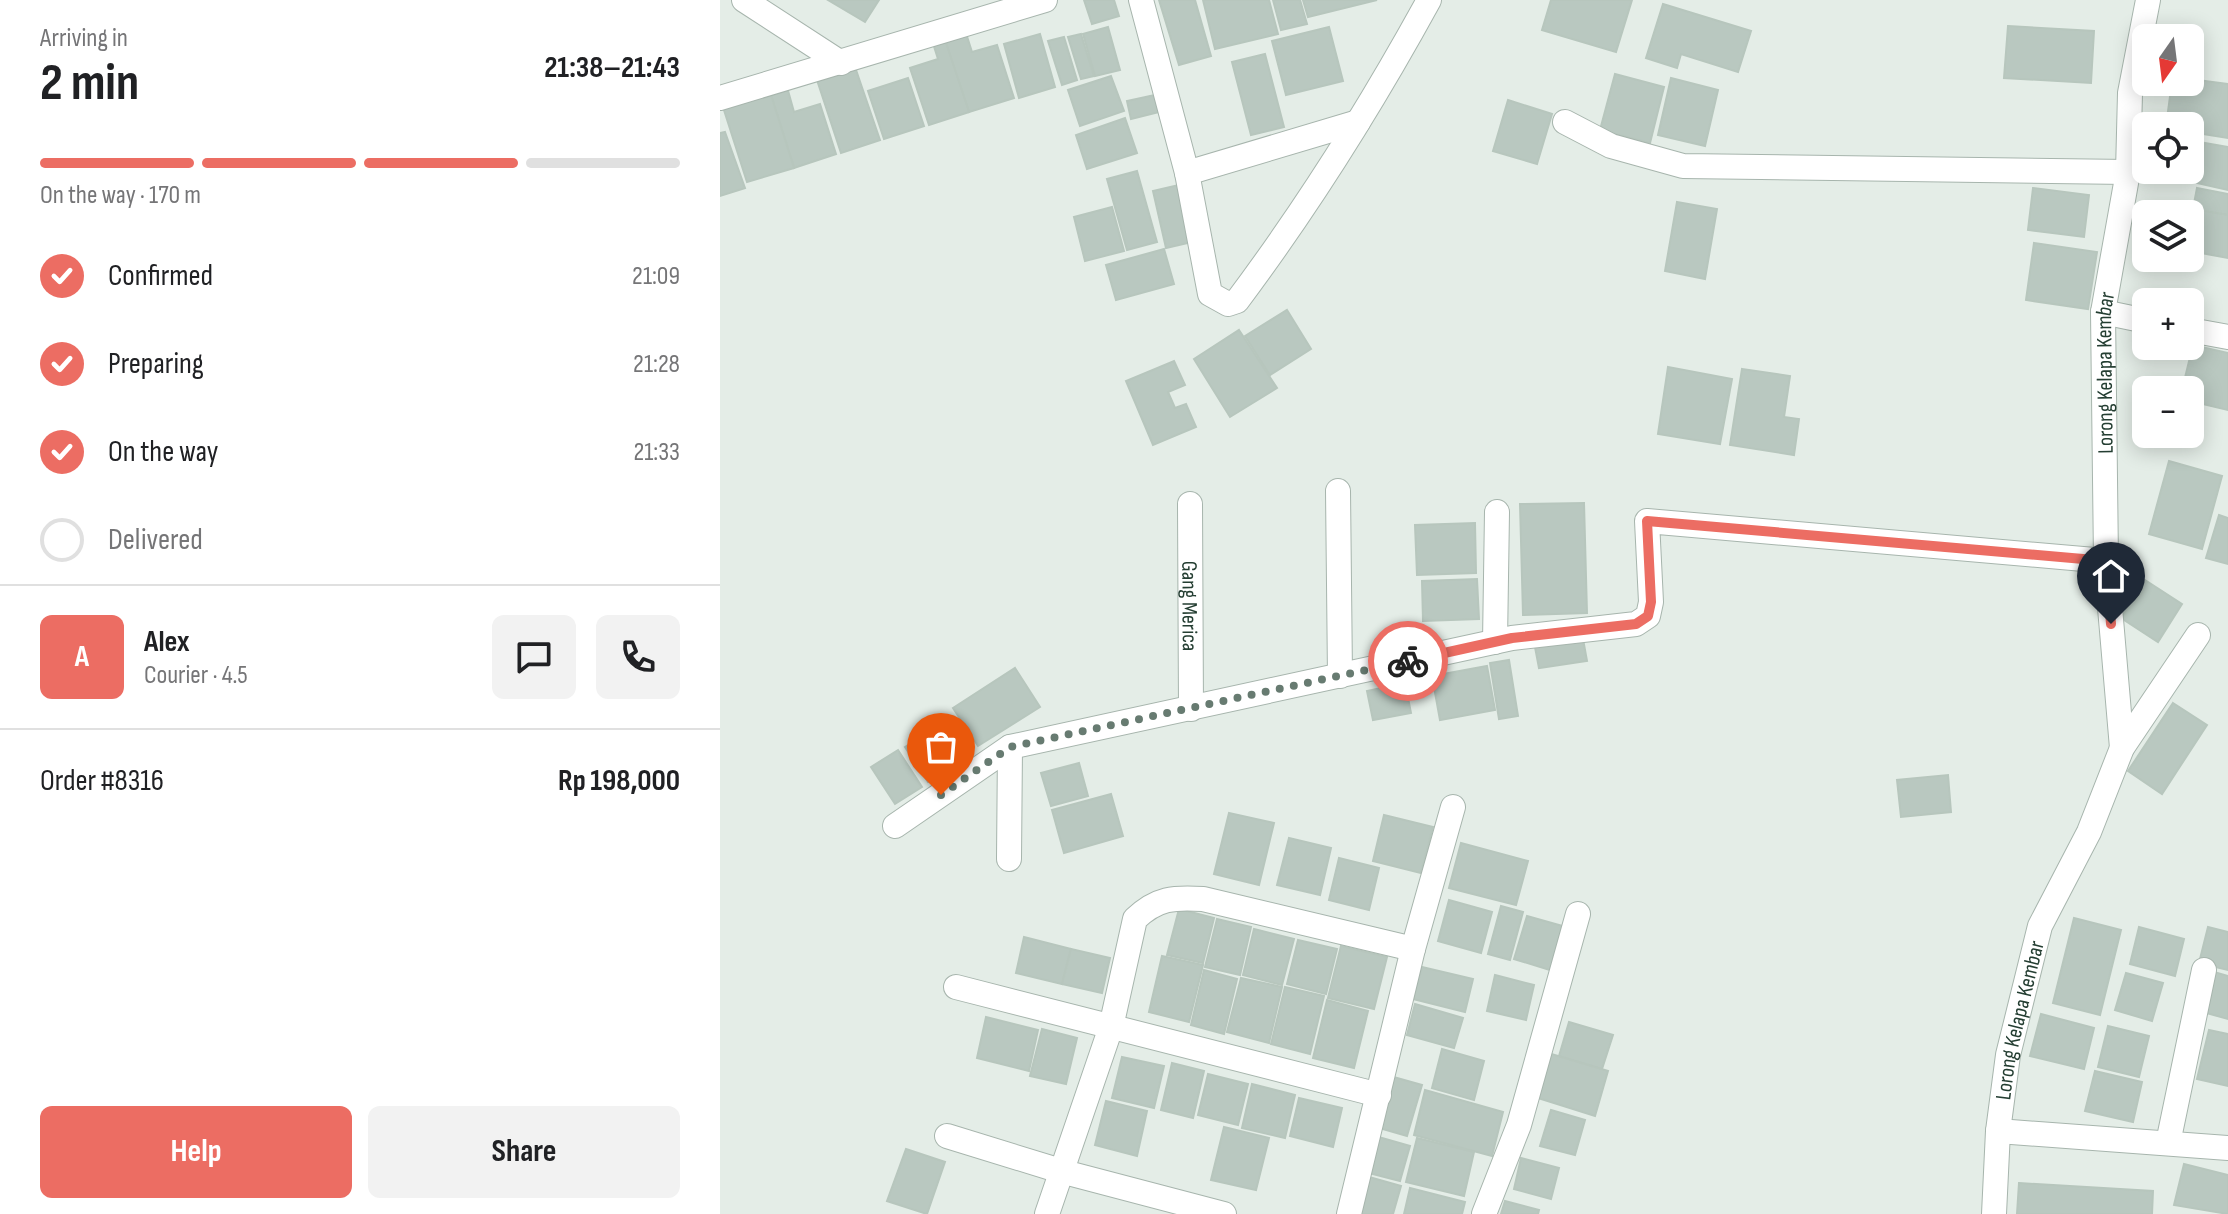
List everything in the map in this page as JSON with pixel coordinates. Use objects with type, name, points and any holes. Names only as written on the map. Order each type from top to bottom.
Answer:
[{"type":"street","points":[[744,0],[841,63]]},
{"type":"street","points":[[720,98],[1045,0]]},
{"type":"street","points":[[1141,0],[1187,173],[1210,294],[1228,304],[1237,301],[1271,255],[1358,122],[1429,0]]},
{"type":"street","name":"Lorong Kelapa Kembar","points":[[2122,748],[2106,561],[2103,312],[2128,172],[2130,93],[2148,0]]},
{"type":"street","points":[[1187,173],[1358,122]]},
{"type":"street","points":[[1565,122],[1611,146],[1683,166],[2128,172]]},
{"type":"street","points":[[2103,312],[2132,318]]},
{"type":"street","points":[[2204,333],[2228,337]]},
{"type":"street","points":[[1338,491],[1340,676]]},
{"type":"street","name":"Gang Merica","points":[[1190,504],[1191,709]]},
{"type":"street","points":[[1495,642],[1497,512]]},
{"type":"street","points":[[895,826],[1010,747],[1495,642],[1636,624],[1648,616],[1651,602],[1647,521],[2106,561]]},
{"type":"street","name":"Lorong Kelapa Kembar","points":[[1994,1214],[1998,1131],[2008,1055],[2040,926],[2089,832],[2122,748],[2198,635]]},
{"type":"street","points":[[1009,859],[1010,747]]},
{"type":"street","points":[[1349,1214],[1413,949],[1453,807]]},
{"type":"street","points":[[1047,1214],[1064,1172],[1111,1027],[1135,919],[1146,908],[1170,897],[1203,899],[1413,949]]},
{"type":"street","points":[[1484,1214],[1519,1125],[1578,914]]},
{"type":"street","points":[[2168,1143],[2204,970]]},
{"type":"street","points":[[956,987],[1379,1095]]},
{"type":"street","points":[[1998,1131],[2228,1148]]},
{"type":"street","points":[[947,1136],[1184,1209],[1224,1214]]},
{"type":"building","points":[[828,0],[879,0],[865,22]]},
{"type":"building","points":[[1084,0],[1114,0],[1119,16],[1092,24]]},
{"type":"building","points":[[1159,0],[1195,0],[1211,56],[1179,65]]},
{"type":"building","points":[[1203,0],[1269,0],[1278,34],[1215,49]]},
{"type":"building","points":[[1273,0],[1300,0],[1307,24],[1281,30]]},
{"type":"building","points":[[1303,0],[1377,0],[1308,17]]},
{"type":"building","points":[[1551,0],[1632,0],[1616,52],[1542,30]]},
{"type":"building","points":[[1663,4],[1751,31],[1738,72],[1681,54],[1677,68],[1646,58]]},
{"type":"building","points":[[2008,26],[2094,31],[2091,83],[2004,78]]},
{"type":"building","points":[[964,27],[972,52],[997,45],[1014,98],[969,112],[943,34]]},
{"type":"building","points":[[1108,27],[1120,70],[1095,76],[1083,34]]},
{"type":"building","points":[[1329,27],[1343,81],[1286,95],[1272,41]]},
{"type":"building","points":[[943,34],[969,112],[929,125],[910,68],[938,59],[931,37]]},
{"type":"building","points":[[1040,34],[1055,87],[1019,98],[1004,44]]},
{"type":"building","points":[[1081,34],[1094,76],[1081,79],[1068,37]]},
{"type":"building","points":[[1064,37],[1077,80],[1062,85],[1048,41]]},
{"type":"building","points":[[1265,54],[1284,127],[1251,135],[1232,62]]},
{"type":"building","points":[[854,64],[880,140],[841,153],[816,77]]},
{"type":"building","points":[[1615,74],[1664,87],[1650,143],[1600,130]]},
{"type":"building","points":[[1111,76],[1124,111],[1080,126],[1068,90]]},
{"type":"building","points":[[908,78],[924,126],[884,139],[868,91]]},
{"type":"building","points":[[1671,78],[1718,90],[1705,146],[1658,135]]},
{"type":"building","points":[[2204,81],[2228,84],[2228,138],[2204,134],[2204,112],[2168,112],[2170,96],[2204,96]]},
{"type":"building","points":[[787,87],[794,112],[820,104],[836,154],[794,168],[770,92]]},
{"type":"building","points":[[770,92],[794,168],[747,182],[723,107]]},
{"type":"building","points":[[1155,95],[1159,112],[1131,119],[1127,101]]},
{"type":"building","points":[[1508,100],[1552,114],[1537,164],[1493,151]]},
{"type":"building","points":[[1125,118],[1137,153],[1087,169],[1076,135]]},
{"type":"building","points":[[725,132],[745,188],[720,196],[720,133]]},
{"type":"building","points":[[2205,143],[2228,147],[2228,190],[2201,184],[2204,184]]},
{"type":"building","points":[[1137,171],[1157,242],[1127,250],[1107,179]]},
{"type":"building","points":[[1179,185],[1192,242],[1166,248],[1153,191]]},
{"type":"building","points":[[2033,188],[2089,195],[2084,237],[2028,230]]},
{"type":"building","points":[[2197,188],[2228,194],[2228,215],[2204,211],[2204,200],[2195,200]]},
{"type":"building","points":[[1677,202],[1717,209],[1705,279],[1665,271]]},
{"type":"building","points":[[1112,207],[1124,251],[1085,261],[1074,217]]},
{"type":"building","points":[[2204,211],[2228,215],[2228,258],[2204,254]]},
{"type":"building","points":[[2034,243],[2097,252],[2088,309],[2026,300]]},
{"type":"building","points":[[1164,249],[1174,284],[1116,300],[1106,265]]},
{"type":"building","points":[[1287,310],[1311,349],[1270,375],[1245,336]]},
{"type":"building","points":[[1239,330],[1277,388],[1230,417],[1194,359]]},
{"type":"building","points":[[2204,348],[2228,353],[2228,410],[2204,404],[2204,376],[2185,376],[2189,360],[2204,360]]},
{"type":"building","points":[[1174,361],[1185,385],[1168,392],[1175,408],[1186,404],[1196,427],[1153,445],[1126,381]]},
{"type":"building","points":[[1668,367],[1732,379],[1720,444],[1658,434]]},
{"type":"building","points":[[1742,369],[1790,376],[1784,417],[1799,419],[1794,455],[1730,445]]},
{"type":"building","points":[[2169,461],[2222,476],[2202,549],[2149,534]]},
{"type":"building","points":[[1584,503],[1587,613],[1523,615],[1520,504]]},
{"type":"building","points":[[2219,515],[2228,518],[2228,564],[2206,558]]},
{"type":"building","points":[[1475,523],[1476,573],[1417,575],[1415,525]]},
{"type":"building","points":[[1477,579],[1479,619],[1423,621],[1422,581]]},
{"type":"building","points":[[2145,580],[2182,604],[2158,642],[2121,618]]},
{"type":"building","points":[[1583,639],[1587,661],[1539,668],[1535,647]]},
{"type":"building","points":[[1509,660],[1518,716],[1499,719],[1490,663]]},
{"type":"building","points":[[1487,666],[1495,710],[1440,720],[1432,676]]},
{"type":"building","points":[[1015,668],[1040,707],[978,746],[953,708]]},
{"type":"building","points":[[1405,683],[1411,713],[1373,720],[1367,691]]},
{"type":"building","points":[[2173,703],[2207,725],[2162,794],[2128,771]]},
{"type":"building","points":[[932,730],[955,765],[928,782],[905,747]]},
{"type":"building","points":[[898,750],[922,787],[895,804],[871,767]]},
{"type":"building","points":[[1079,763],[1088,796],[1051,806],[1041,773]]},
{"type":"building","points":[[1948,775],[1951,812],[1901,817],[1897,780]]},
{"type":"building","points":[[1111,794],[1123,836],[1064,853],[1052,810]]},
{"type":"building","points":[[1229,813],[1274,823],[1259,885],[1214,874]]},
{"type":"building","points":[[1384,815],[1433,827],[1421,873],[1373,861]]},
{"type":"building","points":[[1289,838],[1331,848],[1320,895],[1277,885]]},
{"type":"building","points":[[1461,843],[1528,861],[1516,905],[1449,888]]},
{"type":"building","points":[[1339,858],[1379,868],[1369,910],[1329,900]]},
{"type":"building","points":[[1449,900],[1492,912],[1481,953],[1438,941]]},
{"type":"building","points":[[1501,906],[1523,912],[1510,960],[1488,954]]},
{"type":"building","points":[[1179,909],[1214,918],[1203,963],[1167,955]]},
{"type":"building","points":[[1527,916],[1566,927],[1553,971],[1514,959]]},
{"type":"building","points":[[2074,918],[2121,930],[2100,1015],[2053,1003]]},
{"type":"building","points":[[1217,919],[1251,927],[1240,975],[1205,967]]},
{"type":"building","points":[[2139,927],[2184,939],[2175,976],[2130,964]]},
{"type":"building","points":[[2208,927],[2228,932],[2228,970],[2199,963]]},
{"type":"building","points":[[1254,929],[1294,939],[1282,985],[1243,975]]},
{"type":"building","points":[[1024,937],[1071,949],[1062,984],[1016,973]]},
{"type":"building","points":[[1298,940],[1337,949],[1326,994],[1287,984]]},
{"type":"building","points":[[1341,946],[1387,957],[1374,1009],[1328,998]]},
{"type":"building","points":[[1071,949],[1110,958],[1102,993],[1062,984]]},
{"type":"building","points":[[1162,956],[1203,965],[1189,1022],[1149,1012]]},
{"type":"building","points":[[1422,967],[1473,979],[1465,1012],[1413,999]]},
{"type":"building","points":[[1204,970],[1237,979],[1224,1034],[1191,1025]]},
{"type":"building","points":[[2214,972],[2228,976],[2228,1019],[2203,1012]]},
{"type":"building","points":[[2126,973],[2163,983],[2152,1021],[2115,1010]]},
{"type":"building","points":[[1495,975],[1534,985],[1526,1020],[1487,1011]]},
{"type":"building","points":[[1241,978],[1282,987],[1269,1043],[1227,1032]]},
{"type":"building","points":[[1285,987],[1324,996],[1310,1054],[1271,1044]]},
{"type":"building","points":[[1327,1000],[1368,1011],[1354,1068],[1313,1058]]},
{"type":"building","points":[[1415,1004],[1463,1018],[1454,1048],[1407,1035]]},
{"type":"building","points":[[2041,1014],[2094,1028],[2084,1069],[2030,1056]]},
{"type":"building","points":[[986,1017],[1038,1030],[1029,1071],[977,1058]]},
{"type":"building","points":[[1569,1022],[1613,1035],[1602,1069],[1559,1056]]},
{"type":"building","points":[[2108,1026],[2149,1036],[2139,1077],[2098,1067]]},
{"type":"building","points":[[1042,1029],[1077,1038],[1066,1084],[1030,1076]]},
{"type":"building","points":[[2209,1030],[2228,1034],[2228,1086],[2197,1079]]},
{"type":"building","points":[[1442,1049],[1484,1061],[1474,1100],[1432,1088]]},
{"type":"building","points":[[1548,1053],[1608,1071],[1595,1116],[1535,1097]]},
{"type":"building","points":[[1122,1057],[1164,1066],[1154,1108],[1112,1098]]},
{"type":"building","points":[[1172,1063],[1204,1071],[1193,1118],[1161,1110]]},
{"type":"building","points":[[2095,1071],[2142,1082],[2133,1122],[2085,1111]]},
{"type":"building","points":[[1208,1074],[1248,1084],[1238,1125],[1198,1115]]},
{"type":"building","points":[[1390,1076],[1422,1085],[1407,1136],[1376,1127]]},
{"type":"building","points":[[1252,1084],[1295,1095],[1285,1138],[1242,1128]]},
{"type":"building","points":[[1425,1090],[1503,1112],[1492,1156],[1414,1135]]},
{"type":"building","points":[[1299,1098],[1342,1108],[1333,1147],[1290,1136]]},
{"type":"building","points":[[1106,1101],[1147,1111],[1137,1156],[1095,1145]]},
{"type":"building","points":[[1551,1110],[1585,1120],[1575,1155],[1540,1146]]},
{"type":"building","points":[[1224,1127],[1269,1138],[1256,1190],[1211,1180]]},
{"type":"building","points":[[1375,1136],[1410,1146],[1400,1181],[1365,1172]]},
{"type":"building","points":[[1417,1138],[1474,1152],[1464,1196],[1406,1182]]},
{"type":"building","points":[[906,1149],[945,1162],[927,1214],[887,1201]]},
{"type":"building","points":[[1521,1158],[1559,1168],[1551,1199],[1514,1189]]},
{"type":"building","points":[[2184,1164],[2228,1175],[2228,1214],[2174,1205]]},
{"type":"building","points":[[1362,1175],[1401,1186],[1393,1214],[1352,1214]]},
{"type":"building","points":[[2019,1183],[2153,1191],[2152,1214],[2017,1214]]},
{"type":"building","points":[[1410,1188],[1465,1202],[1462,1214],[1404,1214]]},
{"type":"building","points":[[1505,1201],[1539,1210],[1538,1214],[1501,1214]]},
{"type":"way so far","points":[[941,795],[1010,747],[1408,661]]},
{"type":"route","points":[[1408,661],[1512,638],[1636,624],[1648,616],[1651,602],[1647,521],[2106,561],[2111,624]]}]
